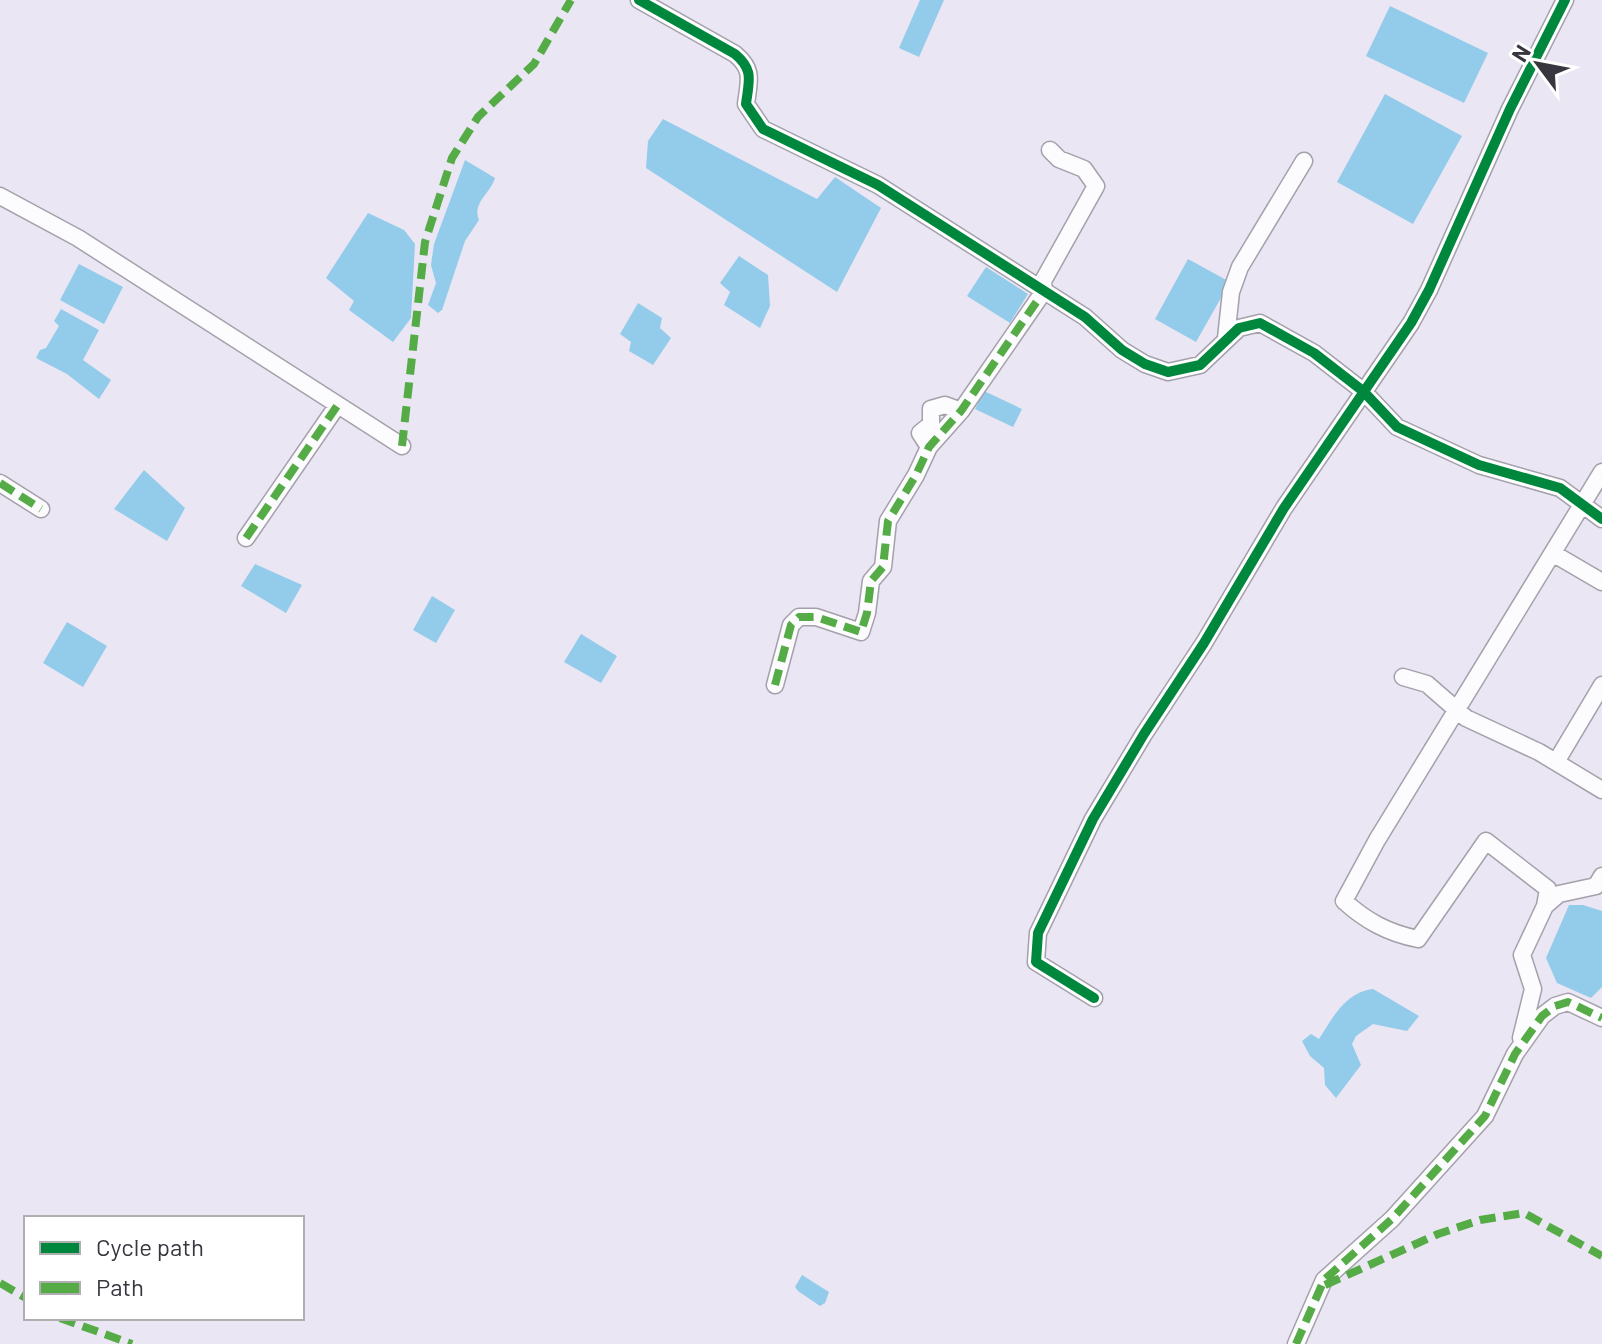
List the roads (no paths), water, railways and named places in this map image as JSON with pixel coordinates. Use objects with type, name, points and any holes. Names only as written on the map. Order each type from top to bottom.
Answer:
[{"type":"street","points":[[639,0],[745,62],[750,74],[746,104],[763,129],[878,185],[1085,317],[1122,350],[1145,364],[1168,372],[1200,365],[1239,328],[1260,323],[1314,353],[1363,391],[1397,427],[1479,465],[1560,488],[1602,519]]},
{"type":"street","points":[[1094,998],[1036,962],[1038,933],[1093,819],[1136,746],[1204,643],[1284,508],[1411,323],[1429,290],[1510,109],[1565,0]]},
{"type":"street","points":[[775,685],[791,625],[799,617],[816,617],[861,632],[871,581],[883,567],[888,521],[929,447],[961,411],[1044,291],[1043,281],[1096,186],[1084,169],[1059,159],[1050,150]]},
{"type":"street","points":[[1226,338],[1231,292],[1240,267],[1304,161]]},
{"type":"street","points":[[0,196],[78,238],[402,446]]},
{"type":"street","points":[[929,447],[920,433],[931,424],[931,409],[945,405],[961,411]]},
{"type":"street","points":[[246,538],[337,406]]},
{"type":"street","points":[[1296,1344],[1324,1280],[1392,1219],[1485,1116],[1515,1054],[1526,1023],[1533,989],[1522,955],[1545,906],[1548,889],[1486,841],[1418,939],[1396,935],[1362,918],[1344,901],[1377,840],[1602,472]]},
{"type":"street","points":[[0,483],[41,509]]},
{"type":"street","points":[[1554,554],[1602,582]]},
{"type":"street","points":[[1403,677],[1427,684],[1466,718],[1556,762],[1602,790]]},
{"type":"street","points":[[1556,762],[1602,685]]},
{"type":"street","points":[[1545,906],[1559,894],[1596,886],[1602,876]]},
{"type":"street","points":[[1515,1054],[1542,1016],[1555,1006],[1568,1002],[1602,1018]]},
{"type":"water","points":[[920,0],[944,0],[919,57],[899,48]]},
{"type":"water","points":[[1390,6],[1488,53],[1464,103],[1366,56]]},
{"type":"water","points":[[1385,94],[1462,136],[1413,224],[1337,182]]},
{"type":"water","points":[[663,119],[817,199],[835,177],[881,208],[837,292],[646,168],[648,141]]},
{"type":"water","points":[[465,160],[495,178],[480,203],[479,220],[465,241],[442,310],[438,313],[428,305],[436,283],[431,265],[434,244]]},
{"type":"water","points":[[368,213],[404,230],[415,244],[411,318],[393,342],[349,310],[354,301],[326,278]]},
{"type":"water","points":[[739,256],[768,275],[770,306],[760,328],[724,305],[730,292],[720,283]]},
{"type":"water","points":[[1188,259],[1230,282],[1196,342],[1155,319]]},
{"type":"water","points":[[79,264],[123,287],[104,324],[60,300]]},
{"type":"water","points":[[986,267],[1028,294],[1010,323],[967,296]]},
{"type":"water","points":[[638,303],[662,318],[660,328],[671,338],[653,365],[629,351],[631,342],[620,334]]},
{"type":"water","points":[[61,309],[99,330],[83,360],[111,380],[99,399],[67,374],[36,358],[59,326],[54,321]]},
{"type":"water","points":[[984,391],[1022,409],[1013,427],[975,409]]},
{"type":"water","points":[[144,470],[185,508],[167,541],[114,509]]},
{"type":"water","points":[[255,564],[302,585],[286,613],[241,586]]},
{"type":"water","points":[[432,596],[455,610],[436,643],[413,630]]},
{"type":"water","points":[[67,622],[107,646],[83,687],[43,663]]},
{"type":"water","points":[[581,634],[617,656],[601,683],[564,662]]},
{"type":"water","points":[[1569,905],[1583,905],[1602,911],[1602,987],[1591,998],[1557,983],[1546,958]]},
{"type":"water","points":[[1373,989],[1419,1016],[1407,1031],[1373,1024],[1356,1036],[1352,1044],[1361,1065],[1336,1098],[1325,1085],[1324,1068],[1310,1056],[1302,1041],[1311,1034],[1319,1039],[1348,1000]]},
{"type":"water","points":[[802,1275],[829,1292],[825,1303],[820,1306],[798,1291],[795,1287]]}]
